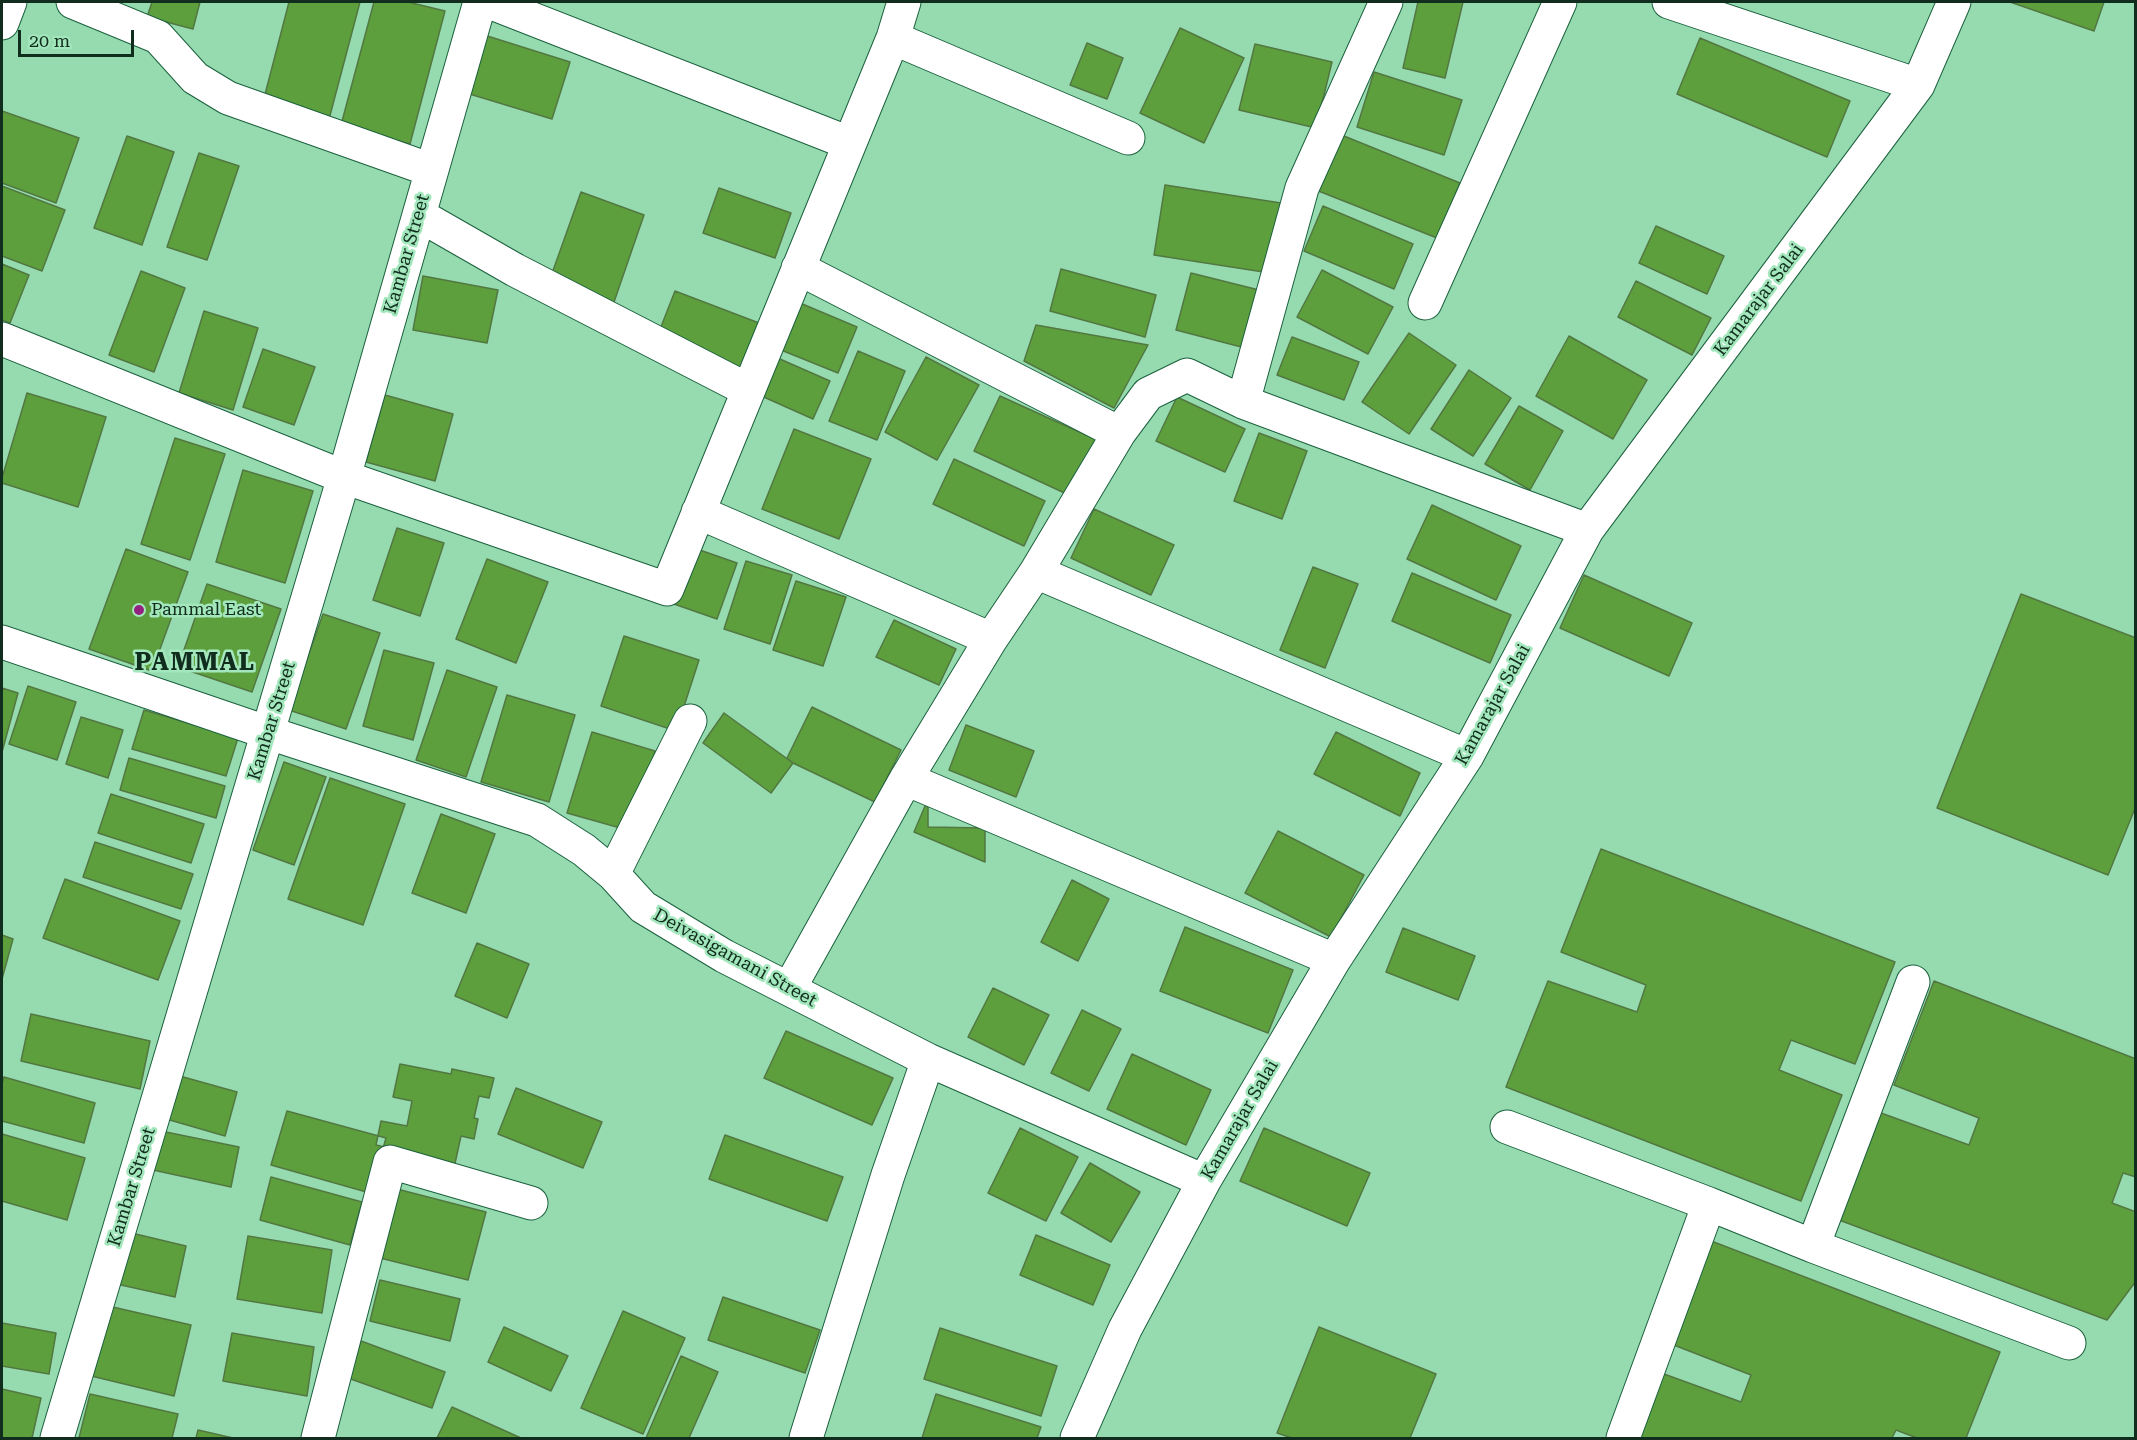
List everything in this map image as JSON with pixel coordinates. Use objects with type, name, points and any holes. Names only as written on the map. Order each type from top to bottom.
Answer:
[{"type":"street","points":[[2,23],[10,2]]},
{"type":"street","points":[[73,2],[158,37],[195,78],[228,99],[431,170]]},
{"type":"street","name":"Kambar Street","points":[[57,1438],[269,733],[480,2]]},
{"type":"street","points":[[489,2],[849,143]]},
{"type":"street","points":[[2,339],[344,477],[666,589],[892,38],[904,2]]},
{"type":"street","points":[[1243,402],[1302,188],[1386,2]]},
{"type":"street","points":[[1425,303],[1560,2]]},
{"type":"street","points":[[1669,2],[1918,85]]},
{"type":"street","name":"Kamarajar Salai","points":[[1077,1438],[1125,1329],[1204,1181],[1334,960],[1467,756],[1587,530],[1918,85],[1954,2]]},
{"type":"street","points":[[892,38],[1128,138]]},
{"type":"street","points":[[419,215],[515,270],[748,390]]},
{"type":"street","points":[[798,268],[1119,433]]},
{"type":"street","points":[[789,989],[906,778],[991,639],[1036,572],[1119,433],[1148,394],[1170,381],[1187,375],[1243,402],[1587,530]]},
{"type":"street","points":[[698,512],[991,639]]},
{"type":"street","points":[[1036,572],[1467,756]]},
{"type":"street","name":"Deivasigamani Street","points":[[2,642],[269,733],[537,820],[584,850],[613,874],[643,907],[724,956],[928,1060],[1204,1181]]},
{"type":"street","points":[[613,874],[690,721]]},
{"type":"street","points":[[906,778],[1334,960]]},
{"type":"street","points":[[1813,1246],[1913,982]]},
{"type":"street","points":[[807,1438],[888,1176],[928,1060]]},
{"type":"street","points":[[1507,1127],[2069,1343]]},
{"type":"street","points":[[318,1438],[390,1162],[531,1203]]},
{"type":"street","points":[[1623,1438],[1709,1204]]},
{"type":"building","points":[[152,2],[200,2],[193,29],[147,17]]},
{"type":"building","points":[[289,2],[360,2],[328,123],[262,106]]},
{"type":"building","points":[[374,2],[408,2],[445,11],[410,144],[341,125]]},
{"type":"building","points":[[1418,2],[1463,2],[1445,78],[1403,68]]},
{"type":"building","points":[[2010,2],[2104,2],[2094,31]]},
{"type":"building","points":[[1180,28],[1244,58],[1204,143],[1140,113]]},
{"type":"building","points":[[481,34],[570,62],[552,119],[463,92]]},
{"type":"building","points":[[1700,38],[1850,101],[1827,157],[1677,94]]},
{"type":"building","points":[[1087,43],[1123,58],[1107,99],[1070,85]]},
{"type":"building","points":[[1255,44],[1332,62],[1316,128],[1239,110]]},
{"type":"building","points":[[1374,72],[1462,100],[1444,155],[1357,127]]},
{"type":"building","points":[[2,111],[79,138],[56,203],[2,183]]},
{"type":"building","points":[[1339,134],[1460,183],[1437,238],[1316,190]]},
{"type":"building","points":[[127,136],[174,152],[142,245],[94,228]]},
{"type":"building","points":[[199,153],[239,166],[207,260],[167,247]]},
{"type":"building","points":[[1165,185],[1281,203],[1270,273],[1154,255]]},
{"type":"building","points":[[2,186],[65,210],[42,271],[2,256]]},
{"type":"building","points":[[719,188],[791,213],[775,258],[703,233]]},
{"type":"building","points":[[581,192],[644,215],[614,302],[550,279]]},
{"type":"building","points":[[1323,206],[1413,244],[1394,289],[1304,251]]},
{"type":"building","points":[[1656,226],[1724,256],[1707,294],[1639,263]]},
{"type":"building","points":[[2,264],[29,275],[10,323],[2,320]]},
{"type":"building","points":[[1061,269],[1156,295],[1145,337],[1050,311]]},
{"type":"building","points":[[1322,270],[1393,307],[1368,354],[1297,317]]},
{"type":"building","points":[[141,271],[185,288],[154,372],[109,355]]},
{"type":"building","points":[[1191,273],[1263,291],[1249,349],[1176,330]]},
{"type":"building","points":[[423,276],[498,290],[487,343],[413,330]]},
{"type":"building","points":[[1636,281],[1711,318],[1692,355],[1618,317]]},
{"type":"building","points":[[675,291],[759,323],[740,374],[655,342]]},
{"type":"building","points":[[800,303],[857,327],[838,373],[781,350]]},
{"type":"building","points":[[204,311],[258,328],[233,410],[179,393]]},
{"type":"building","points":[[1036,325],[1148,345],[1114,408],[1024,361]]},
{"type":"building","points":[[1409,333],[1456,365],[1409,434],[1362,402]]},
{"type":"building","points":[[1569,336],[1647,380],[1613,439],[1536,396]]},
{"type":"building","points":[[1292,337],[1359,362],[1344,400],[1277,375]]},
{"type":"building","points":[[263,349],[315,367],[294,425],[243,407]]},
{"type":"building","points":[[858,351],[905,371],[877,440],[829,421]]},
{"type":"building","points":[[773,356],[830,381],[813,419],[757,394]]},
{"type":"building","points":[[926,357],[979,385],[937,460],[885,432]]},
{"type":"building","points":[[1469,370],[1511,398],[1473,456],[1431,429]]},
{"type":"building","points":[[27,393],[106,417],[78,507],[2,483]]},
{"type":"building","points":[[385,395],[453,414],[435,481],[366,462]]},
{"type":"building","points":[[1000,396],[1097,440],[1071,496],[974,451]]},
{"type":"building","points":[[1177,397],[1245,429],[1225,472],[1156,441]]},
{"type":"building","points":[[1519,406],[1563,431],[1530,490],[1485,464]]},
{"type":"building","points":[[794,429],[871,459],[839,539],[762,509]]},
{"type":"building","points":[[1259,433],[1307,451],[1282,519],[1234,501]]},
{"type":"building","points":[[175,438],[225,454],[190,560],[141,544]]},
{"type":"building","points":[[954,459],[1045,501],[1024,546],[933,504]]},
{"type":"building","points":[[243,470],[313,491],[285,583],[216,562]]},
{"type":"building","points":[[1432,505],[1521,546],[1496,600],[1407,559]]},
{"type":"building","points":[[1094,509],[1174,545],[1151,595],[1071,558]]},
{"type":"building","points":[[397,528],[444,543],[420,616],[373,600]]},
{"type":"building","points":[[694,548],[737,563],[717,619],[674,604]]},
{"type":"building","name":"Pammal East","points":[[126,549],[188,572],[152,671],[89,649]]},
{"type":"building","points":[[487,559],[548,582],[516,663],[456,639]]},
{"type":"building","points":[[746,561],[792,575],[770,644],[724,629]]},
{"type":"building","points":[[1313,567],[1358,584],[1325,668],[1280,650]]},
{"type":"building","points":[[1412,573],[1511,615],[1490,663],[1392,621]]},
{"type":"building","points":[[1584,575],[1692,623],[1669,676],[1560,628]]},
{"type":"building","points":[[796,581],[846,597],[823,666],[773,650]]},
{"type":"building","points":[[207,584],[281,609],[252,692],[178,667]]},
{"type":"building","points":[[2021,594],[2136,638],[2136,806],[2108,875],[1937,808]]},
{"type":"building","points":[[323,614],[380,633],[346,729],[289,710]]},
{"type":"building","points":[[894,620],[956,649],[939,685],[876,657]]},
{"type":"building","points":[[624,636],[699,660],[676,731],[601,706]]},
{"type":"building","points":[[384,650],[434,663],[413,740],[363,726]]},
{"type":"building","points":[[447,670],[497,687],[466,777],[416,760]]},
{"type":"building","points":[[28,686],[76,702],[57,760],[9,744]]},
{"type":"building","points":[[2,688],[18,693],[2,752]]},
{"type":"building","points":[[507,695],[575,715],[549,802],[481,782]]},
{"type":"building","points":[[812,707],[901,750],[875,802],[787,758]]},
{"type":"building","points":[[144,710],[238,738],[226,776],[132,749]]},
{"type":"building","points":[[724,713],[793,763],[771,793],[703,743]]},
{"type":"building","points":[[81,717],[123,730],[108,778],[66,764]]},
{"type":"building","points":[[966,725],[1034,751],[1016,797],[949,770]]},
{"type":"building","points":[[592,732],[655,751],[631,831],[567,813]]},
{"type":"building","points":[[1336,732],[1420,773],[1400,816],[1314,774]]},
{"type":"building","points":[[129,758],[225,786],[216,818],[120,790]]},
{"type":"building","points":[[284,762],[326,777],[294,865],[253,850]]},
{"type":"building","points":[[330,778],[405,804],[363,925],[288,899]]},
{"type":"building","points":[[111,794],[204,824],[191,863],[98,833]]},
{"type":"building","points":[[928,799],[928,827],[985,828],[985,862],[914,832]]},
{"type":"building","points":[[441,814],[495,834],[466,913],[412,893]]},
{"type":"building","points":[[1278,831],[1364,875],[1331,937],[1245,893]]},
{"type":"building","points":[[95,842],[193,874],[181,909],[83,877]]},
{"type":"building","points":[[1601,849],[1895,962],[1855,1064],[1791,1040],[1779,1070],[1842,1095],[1801,1201],[1506,1087],[1548,981],[1637,1012],[1646,985],[1561,952]]},
{"type":"building","points":[[65,879],[180,921],[158,980],[43,938]]},
{"type":"building","points":[[1072,880],[1109,899],[1078,961],[1041,942]]},
{"type":"building","points":[[1185,927],[1293,970],[1268,1033],[1160,991]]},
{"type":"building","points":[[1403,928],[1475,956],[1458,1000],[1386,972]]},
{"type":"building","points":[[2,935],[13,939],[2,979]]},
{"type":"building","points":[[477,943],[529,964],[507,1018],[455,996]]},
{"type":"building","points":[[1934,981],[2136,1059],[2136,1177],[2123,1173],[2112,1203],[2136,1212],[2136,1281],[2107,1320],[1839,1220],[1881,1113],[1969,1145],[1979,1118],[1894,1085]]},
{"type":"building","points":[[993,988],[1049,1015],[1024,1065],[968,1037]]},
{"type":"building","points":[[1082,1010],[1121,1029],[1089,1091],[1051,1073]]},
{"type":"building","points":[[31,1014],[150,1041],[140,1089],[21,1061]]},
{"type":"building","points":[[786,1031],[893,1078],[872,1125],[764,1078]]},
{"type":"building","points":[[1132,1054],[1211,1090],[1186,1145],[1107,1109]]},
{"type":"building","points":[[400,1064],[451,1074],[452,1069],[494,1078],[489,1098],[479,1096],[474,1118],[478,1119],[474,1139],[461,1136],[454,1168],[413,1153],[376,1145],[381,1121],[407,1126],[412,1101],[393,1097]]},
{"type":"building","points":[[169,1073],[237,1092],[225,1136],[156,1116]]},
{"type":"building","points":[[4,1077],[95,1103],[84,1143],[2,1121]]},
{"type":"building","points":[[516,1088],[602,1122],[583,1168],[498,1134]]},
{"type":"building","points":[[287,1111],[386,1138],[370,1193],[271,1165]]},
{"type":"building","points":[[1020,1128],[1078,1157],[1046,1221],[988,1193]]},
{"type":"building","points":[[1264,1128],[1370,1173],[1347,1226],[1240,1181]]},
{"type":"building","points":[[161,1131],[239,1147],[231,1187],[153,1170]]},
{"type":"building","points":[[2,1134],[85,1158],[67,1220],[2,1201]]},
{"type":"building","points":[[725,1135],[843,1177],[827,1221],[709,1179]]},
{"type":"building","points":[[1090,1163],[1140,1192],[1111,1242],[1061,1213]]},
{"type":"building","points":[[271,1177],[362,1202],[350,1245],[260,1220]]},
{"type":"building","points":[[397,1189],[486,1212],[468,1280],[380,1258]]},
{"type":"building","points":[[123,1231],[186,1246],[175,1297],[112,1283]]},
{"type":"building","points":[[1036,1235],[1110,1265],[1093,1305],[1020,1275]]},
{"type":"building","points":[[248,1236],[332,1250],[322,1313],[237,1299]]},
{"type":"building","points":[[1706,1239],[2000,1352],[1966,1438],[1917,1438],[1896,1430],[1892,1438],[1626,1438],[1653,1370],[1741,1402],[1751,1375],[1666,1342]]},
{"type":"building","points":[[380,1280],[460,1299],[450,1341],[370,1321]]},
{"type":"building","points":[[723,1297],[820,1330],[805,1373],[708,1340]]},
{"type":"building","points":[[104,1305],[191,1325],[174,1396],[87,1375]]},
{"type":"building","points":[[623,1311],[685,1338],[643,1434],[581,1408]]},
{"type":"building","points":[[2,1323],[56,1333],[49,1374],[2,1366]]},
{"type":"building","points":[[504,1327],[568,1356],[551,1391],[488,1362]]},
{"type":"building","points":[[1319,1327],[1436,1374],[1410,1438],[1292,1438],[1277,1433]]},
{"type":"building","points":[[940,1328],[1057,1366],[1041,1416],[924,1379]]},
{"type":"building","points":[[232,1333],[314,1347],[307,1396],[223,1381]]},
{"type":"building","points":[[361,1341],[445,1372],[432,1408],[348,1378]]},
{"type":"building","points":[[681,1356],[718,1372],[689,1438],[646,1438]]},
{"type":"building","points":[[2,1389],[41,1398],[32,1438],[2,1438]]},
{"type":"building","points":[[90,1394],[178,1414],[172,1438],[79,1438]]},
{"type":"building","points":[[936,1394],[1041,1427],[1037,1438],[922,1438]]},
{"type":"building","points":[[452,1407],[521,1438],[437,1438]]},
{"type":"building","points":[[198,1430],[233,1438],[196,1438]]},
{"type":"place","name":"Pammal East","points":[[139,610]]},
{"type":"district","name":"PAMMAL","points":[[195,663]]}]
